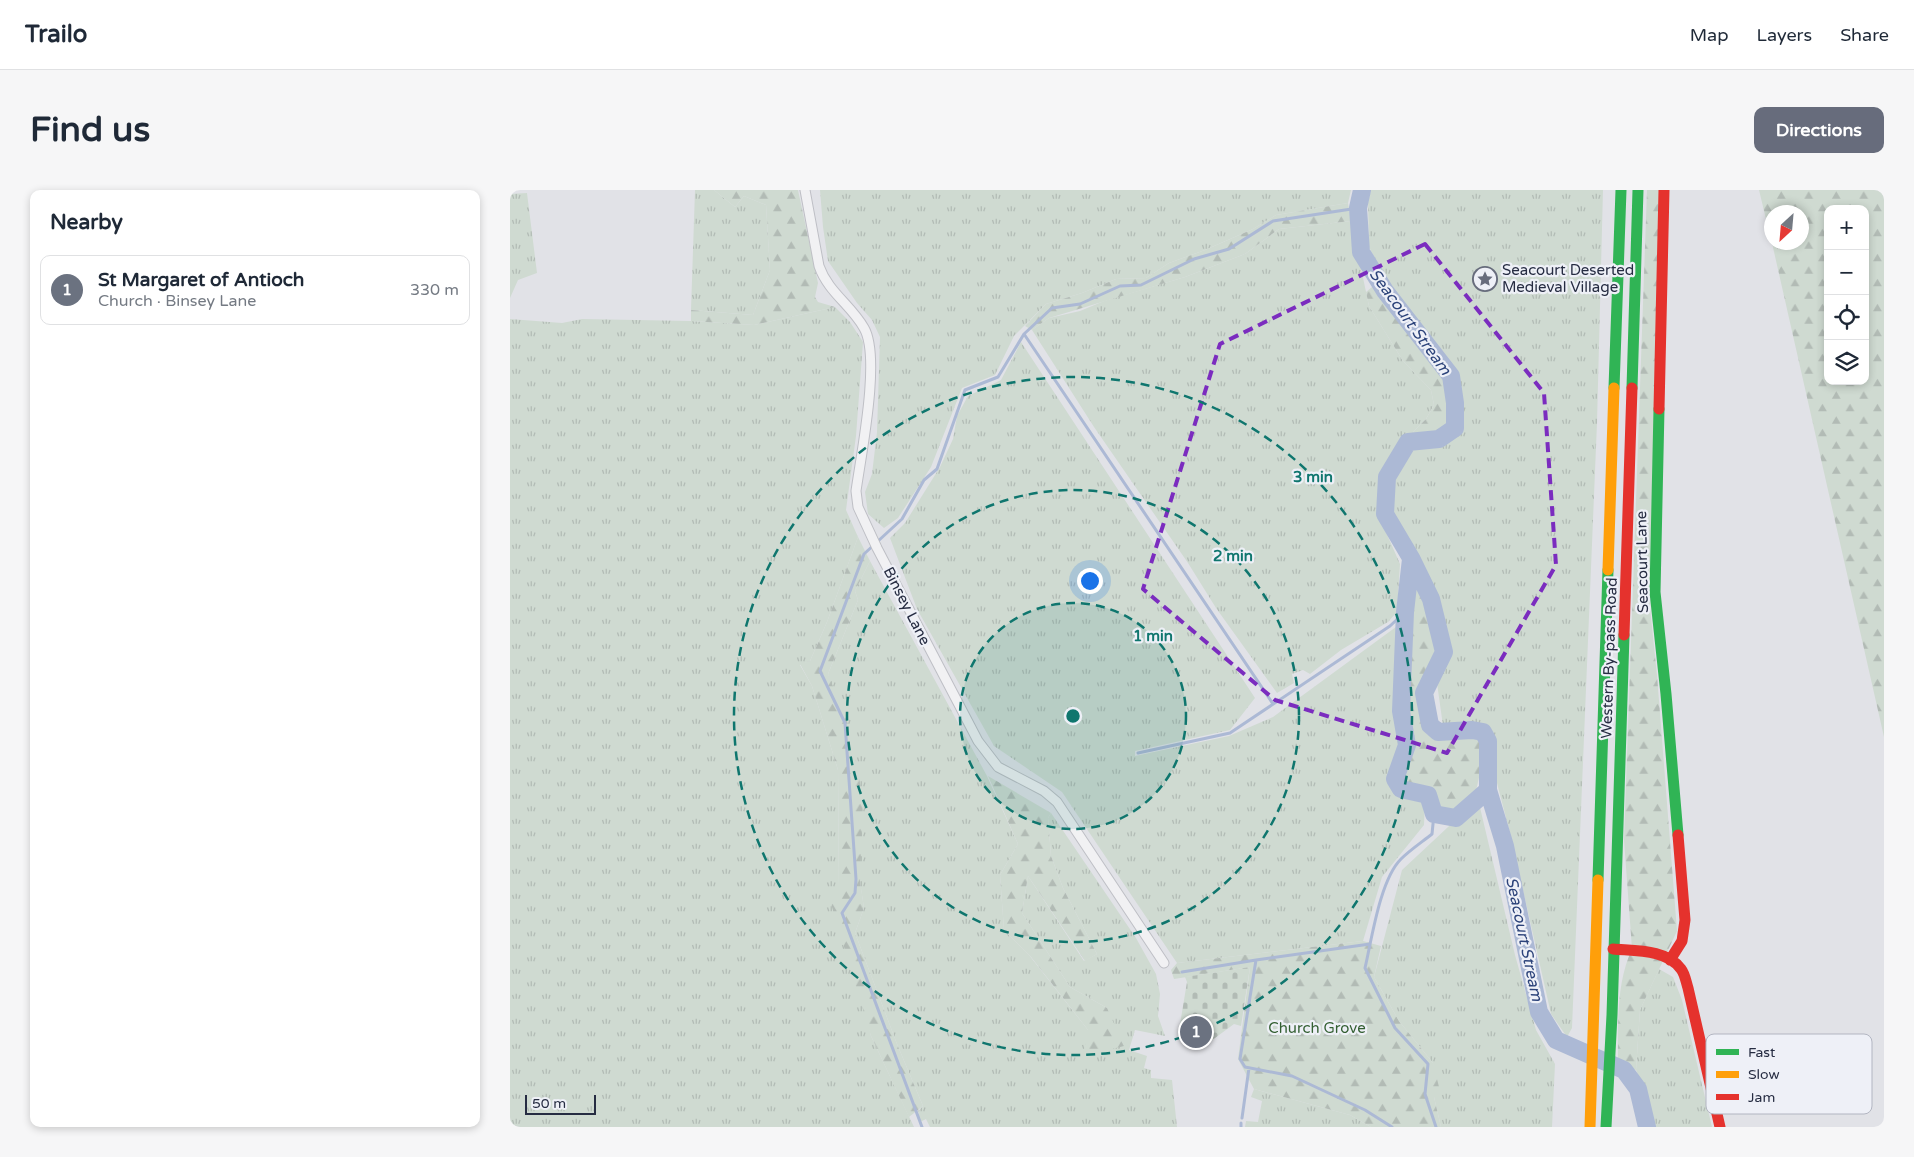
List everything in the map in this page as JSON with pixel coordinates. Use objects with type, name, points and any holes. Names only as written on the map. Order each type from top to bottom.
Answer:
[{"type":"main road","name":"Western By-pass Road","points":[[1590,1127],[1621,190]]},
{"type":"main road","name":"Western By-pass Road","points":[[1606,1127],[1612,1026],[1638,190]]},
{"type":"main road","name":"Seacourt Lane","points":[[1664,190],[1655,592],[1666,694],[1685,920],[1682,941],[1670,960]]},
{"type":"main road","points":[[1613,949],[1649,953],[1670,960],[1681,969],[1688,988],[1706,1066]]},
{"type":"main road","points":[[1717,1114],[1720,1127]]},
{"type":"street","name":"Binsey Lane","points":[[805,190],[819,266],[823,277],[830,288],[864,326],[869,338],[872,376],[856,491],[858,507],[875,544],[978,740],[989,757],[998,767],[1010,775],[1044,791],[1057,802],[1164,963]]},
{"type":"highlighted area","points":[[1425,244],[1544,393],[1556,565],[1447,753],[1275,700],[1143,589],[1220,344]]},
{"type":"green space","points":[[695,190],[714,190],[735,207],[744,196],[766,205],[770,270],[753,315],[691,310]]},
{"type":"green space","points":[[714,190],[798,190],[818,283],[815,297],[818,302],[835,307],[754,325],[691,321],[691,310],[753,315],[770,270],[766,205],[744,196],[735,207]]},
{"type":"green space","points":[[820,190],[1351,190],[1348,203],[1276,215],[1253,229],[1169,263],[1146,278],[1116,279],[1082,293],[1046,304],[1014,336],[995,375],[962,388],[931,467],[898,518],[884,528],[868,514],[865,492],[872,474],[877,432],[880,337],[872,320],[857,303],[828,261]]},
{"type":"green space","points":[[1371,190],[1603,190],[1597,423],[1572,1028],[1567,1037],[1551,1014],[1497,783],[1494,734],[1485,724],[1443,726],[1437,683],[1452,653],[1438,595],[1413,546],[1391,511],[1393,483],[1411,450],[1447,443],[1410,317],[1390,290],[1369,247],[1368,202]]},
{"type":"green space","points":[[1647,190],[1661,190],[1649,598],[1657,675],[1677,931],[1640,1010],[1636,1070],[1618,1063],[1618,1034],[1619,1004],[1623,976],[1632,949],[1624,840]]},
{"type":"green space","points":[[1759,190],[1884,190],[1884,737],[1774,250],[1809,250],[1809,205],[1764,205],[1764,211]]},
{"type":"green space","points":[[527,193],[537,273],[518,280],[510,298],[510,194]]},
{"type":"green space","points":[[1348,203],[1351,221],[1279,229],[1245,254],[1185,277],[1049,318],[1032,330],[1025,326],[1046,304],[1082,293],[1116,279],[1146,278],[1169,263],[1253,229],[1276,215]]},
{"type":"green space","points":[[1351,221],[1369,306],[1403,361],[1431,390],[1434,405],[1426,419],[1401,444],[1380,473],[1378,514],[1400,564],[1397,612],[1388,622],[1341,650],[1310,674],[1303,670],[1292,674],[1294,683],[1277,693],[1216,608],[1188,563],[1094,427],[1032,330],[1049,318],[1080,311],[1104,301],[1185,277],[1245,254],[1279,229]]},
{"type":"green space","points":[[1384,277],[1390,290],[1451,368],[1462,393],[1460,431],[1447,443],[1411,450],[1401,444],[1426,419],[1434,405],[1431,390],[1403,361],[1369,306],[1366,292]]},
{"type":"green space","points":[[835,307],[850,322],[863,342],[856,436],[846,510],[858,537],[827,622],[810,661],[800,665],[812,686],[838,770],[839,889],[871,1036],[914,1127],[510,1127],[510,319],[562,323],[582,319],[691,321],[754,325]]},
{"type":"green space","points":[[1021,342],[1255,698],[1230,730],[1135,751],[1135,756],[1229,736],[1273,717],[1400,624],[1395,714],[1401,740],[1388,778],[1395,794],[1425,800],[1424,825],[1382,877],[1363,941],[1177,963],[1062,792],[994,746],[917,609],[890,538],[905,523],[940,467],[953,439],[957,416],[968,396],[1001,380]]},
{"type":"green space","points":[[858,537],[870,561],[855,591],[858,600],[828,674],[851,732],[863,800],[860,881],[864,908],[855,933],[897,1044],[923,1106],[909,1117],[871,1036],[829,897],[839,889],[838,770],[812,686],[800,664],[810,661],[827,622]]},
{"type":"green space","points":[[870,561],[987,776],[1018,844],[1000,875],[1004,930],[1029,955],[1088,1030],[1107,1008],[1070,987],[1022,913],[1028,876],[1084,961],[1097,954],[1063,888],[1051,856],[1048,818],[1051,813],[1136,938],[1156,974],[1160,994],[1158,1016],[1165,1036],[1135,1030],[1129,1050],[1147,1056],[1144,1068],[1151,1070],[1151,1078],[1172,1080],[1177,1127],[930,1127],[926,1119],[920,1122],[918,1111],[923,1106],[897,1044],[855,933],[864,908],[828,674],[858,600],[855,591]]},
{"type":"green space","points":[[1414,572],[1427,613],[1437,635],[1438,657],[1430,677],[1419,690],[1425,732],[1428,735],[1470,734],[1483,739],[1484,756],[1475,795],[1457,812],[1440,808],[1431,791],[1403,784],[1403,767],[1415,746],[1406,705]]},
{"type":"green space","points":[[988,776],[1051,813],[1048,818],[1051,856],[1063,888],[1097,954],[1085,961],[1028,876],[1022,913],[1070,987],[1107,1008],[1124,1046],[1083,1056],[1088,1030],[1031,957],[1004,930],[1000,875],[1018,844]]},
{"type":"green space","points":[[1478,799],[1515,955],[1536,1030],[1555,1064],[1552,1127],[1441,1127],[1434,1097],[1433,1063],[1399,1021],[1374,977],[1402,870]]},
{"type":"green space","name":"Church Grove","points":[[1363,941],[1381,946],[1374,977],[1399,1021],[1433,1063],[1439,1087],[1434,1097],[1441,1127],[1371,1127],[1350,1115],[1254,1089],[1238,1059],[1250,967],[1174,979],[1171,970],[1177,963]]},
{"type":"green space","points":[[1250,967],[1241,1026],[1234,1024],[1211,1041],[1178,1036],[1187,982],[1185,977]]},
{"type":"green space","points":[[1659,969],[1673,977],[1682,1000],[1706,1102],[1706,1114],[1709,1114],[1712,1127],[1653,1127],[1646,1095],[1636,1070],[1640,1010]]},
{"type":"green space","points":[[1254,1089],[1350,1115],[1371,1127],[1245,1127],[1246,1121],[1258,1122],[1262,1101],[1251,1097]]},
{"type":"waterway","name":"Seacourt Stream","points":[[1362,190],[1358,208],[1361,252],[1385,291],[1451,376],[1455,403],[1455,428],[1439,439],[1408,442],[1387,477],[1385,514],[1411,558],[1431,599],[1444,652],[1424,693],[1430,725],[1438,732],[1472,730],[1483,732],[1488,741],[1488,790],[1505,846],[1539,1012],[1556,1040],[1624,1070],[1638,1089],[1647,1127]]},
{"type":"waterway","points":[[922,1127],[842,913],[855,893],[856,879],[845,723],[820,671],[864,554],[902,519],[924,480],[937,469],[965,390],[998,377],[1024,334],[1052,308],[1080,304],[1120,286],[1141,285],[1194,259],[1229,249],[1273,221],[1358,208]]},
{"type":"waterway","points":[[1024,334],[1273,704]]},
{"type":"waterway","name":"Seacourt Stream","points":[[1411,559],[1405,612],[1401,711],[1407,745],[1395,779],[1401,789],[1428,795],[1434,814],[1456,818],[1488,790]]},
{"type":"waterway","points":[[1138,753],[1230,733],[1390,626],[1405,612]]},
{"type":"waterway","points":[[1434,814],[1432,834],[1401,859],[1388,881],[1378,910],[1365,968],[1395,1028],[1428,1064],[1425,1094],[1436,1127]]},
{"type":"waterway","points":[[1182,972],[1370,944]]},
{"type":"waterway","points":[[1256,960],[1240,1059],[1245,1067],[1292,1076],[1365,1110],[1392,1127]]},
{"type":"waterway","points":[[1242,1118],[1249,1068]]},
{"type":"traffic: fast","points":[[1614,388],[1621,190]]},
{"type":"traffic: fast","points":[[1632,388],[1638,190]]},
{"type":"traffic: fast","points":[[1659,409],[1655,592],[1678,835]]},
{"type":"traffic: fast","points":[[1598,880],[1608,570]]},
{"type":"traffic: fast","points":[[1606,1127],[1612,1015],[1624,635]]},
{"type":"traffic: slow","points":[[1608,570],[1614,388]]},
{"type":"traffic: slow","points":[[1590,1127],[1598,880]]},
{"type":"traffic: jam","points":[[1659,409],[1664,190]]},
{"type":"traffic: jam","points":[[1624,635],[1632,388]]},
{"type":"traffic: jam","points":[[1670,960],[1682,941],[1685,920],[1678,835]]},
{"type":"traffic: jam","points":[[1613,949],[1650,952],[1675,962],[1682,971],[1688,988],[1706,1066]]},
{"type":"traffic: jam","points":[[1717,1114],[1720,1127]]},
{"type":"place","name":"Seacourt Deserted Medieval Village","points":[[1485,279]]},
{"type":"place","name":"St Margaret of Antioch","points":[[1196,1032]]}]
